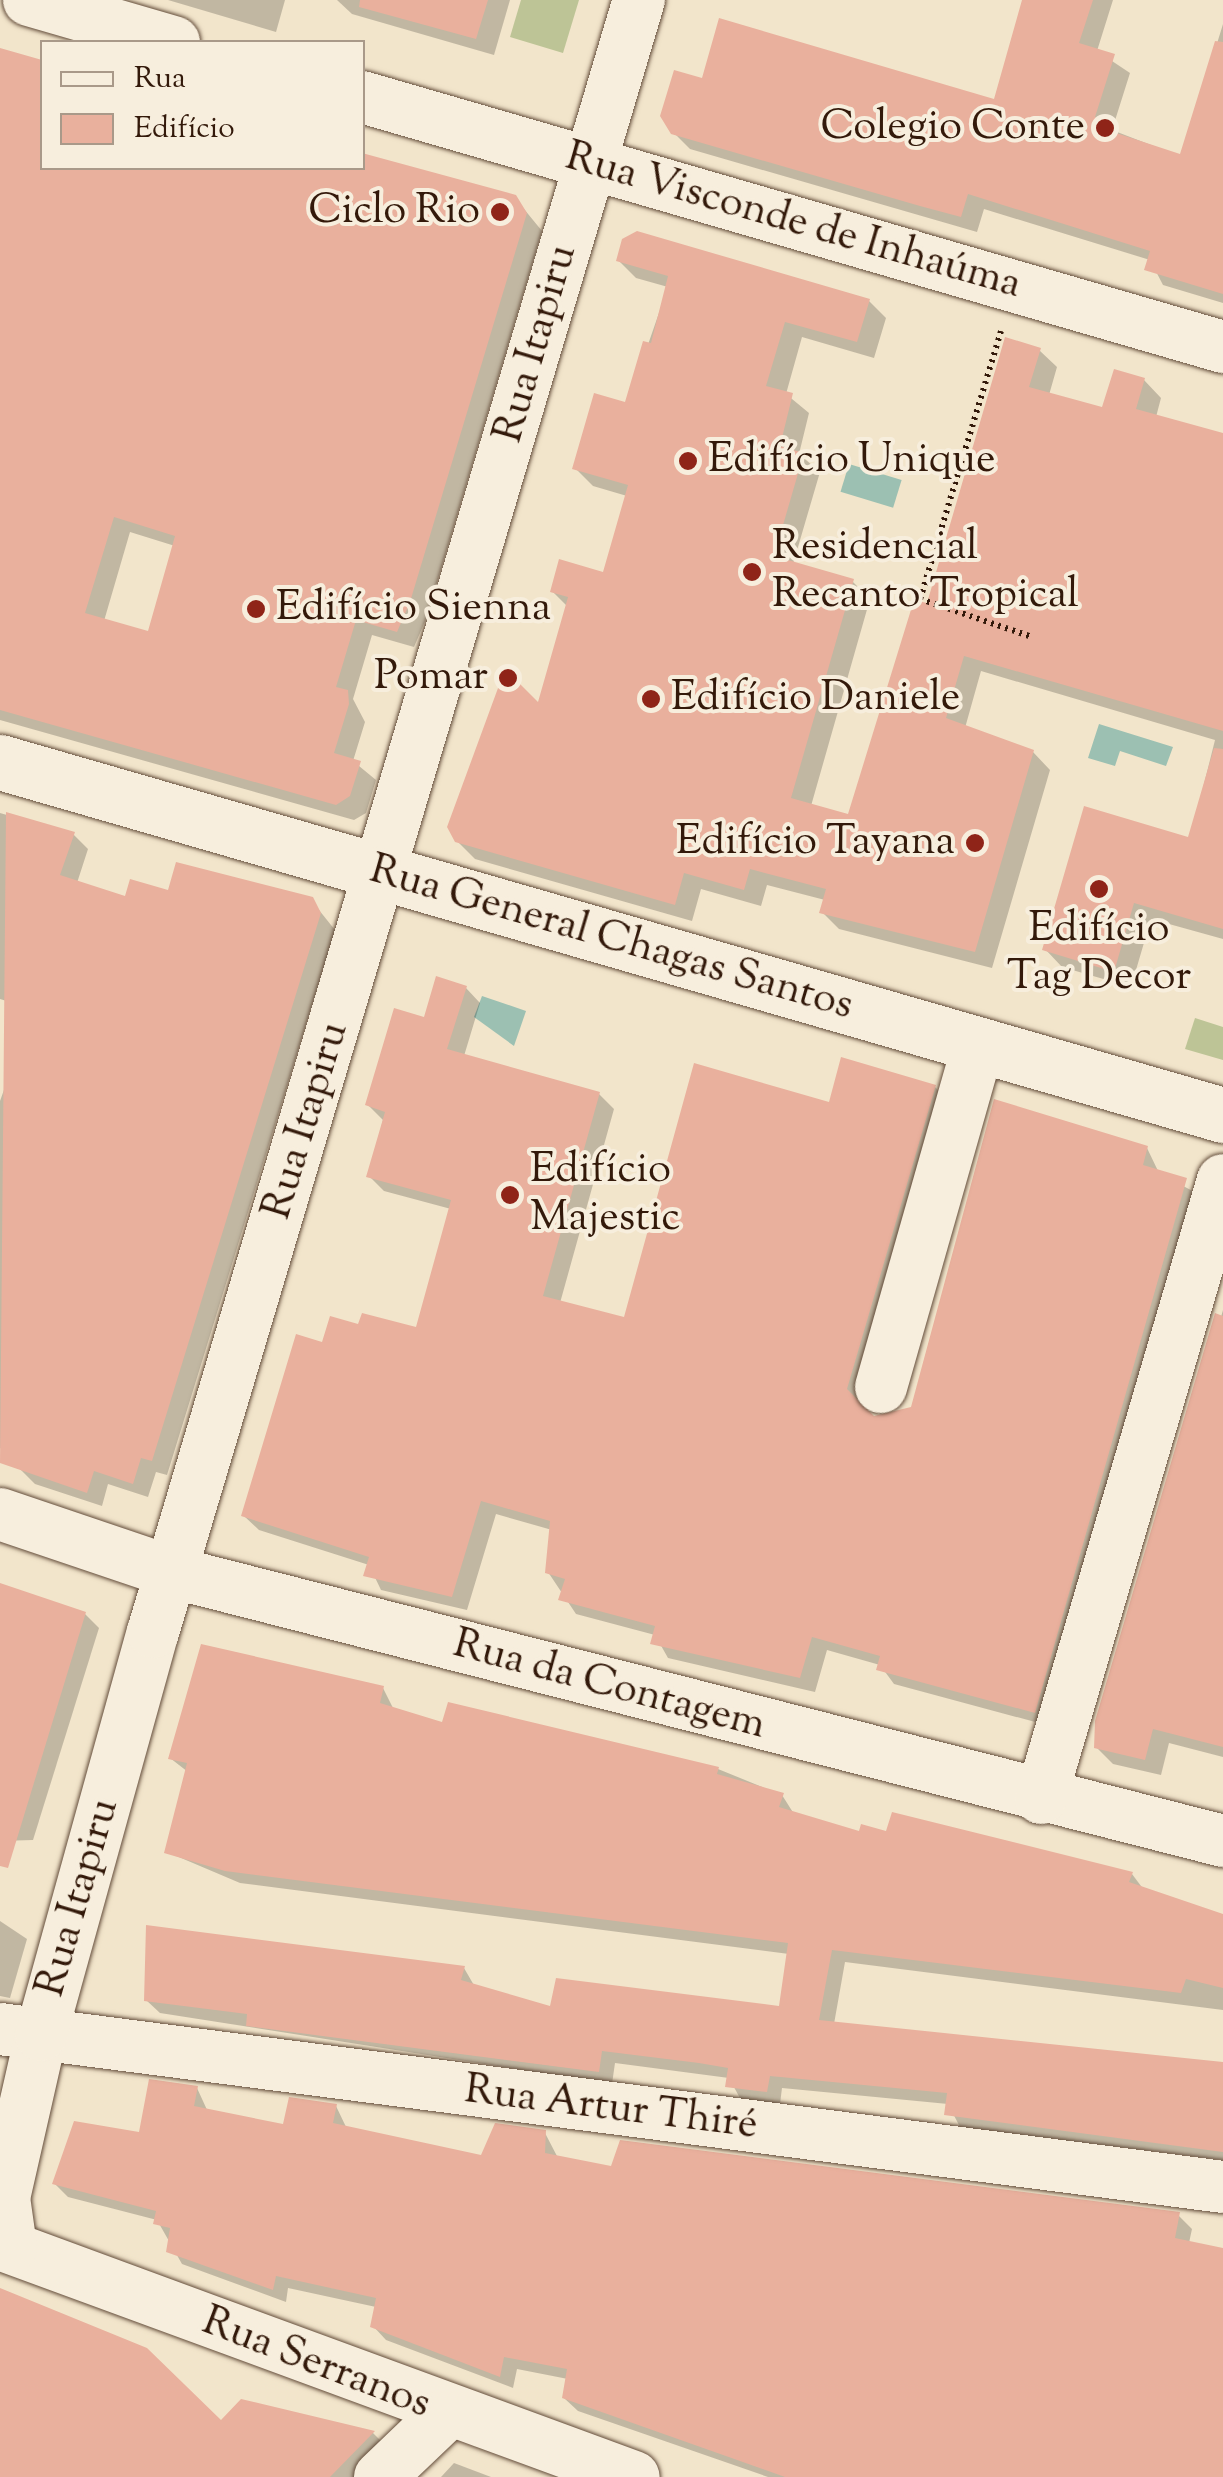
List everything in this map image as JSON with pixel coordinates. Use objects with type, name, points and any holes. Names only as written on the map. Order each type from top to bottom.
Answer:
[{"type":"street","points":[[29,0],[167,40]]},
{"type":"street","name":"Rua Itapiru","points":[[4,2223],[20,2032],[171,1572],[639,0]]},
{"type":"street","name":"Rua Visconde de Inhaúma","points":[[365,99],[1223,347]]},
{"type":"street","name":"Rua General Chagas Santos","points":[[0,762],[1223,1115]]},
{"type":"street","points":[[881,1387],[979,1044]]},
{"type":"street","points":[[1041,1798],[1223,1180]]},
{"type":"street","name":"Rua da Contagem","points":[[0,1514],[171,1572],[1041,1798],[1223,1841]]},
{"type":"street","name":"Rua Artur Thiré","points":[[20,2032],[1223,2187]]},
{"type":"street","name":"Rua Serranos","points":[[4,2223],[446,2414],[634,2477]]},
{"type":"street","points":[[380,2477],[446,2414]]},
{"type":"path","points":[[1014,286],[920,599],[1032,637]]},
{"type":"shaded area","points":[[521,0],[579,0],[563,53],[510,37]]},
{"type":"shaded area","points":[[849,464],[902,480],[893,508],[841,492]]},
{"type":"shaded area","points":[[1099,724],[1173,747],[1166,766],[1120,751],[1115,766],[1088,758]]},
{"type":"shaded area","points":[[482,996],[526,1011],[514,1046],[474,1017]]},
{"type":"shaded area","points":[[1195,1018],[1223,1027],[1223,1060],[1185,1049]]},
{"type":"building","points":[[360,0],[488,0],[476,39],[359,7]]},
{"type":"building","points":[[1022,0],[1093,0],[1079,43],[1115,54],[1095,117],[1107,121],[1104,129],[1180,154],[1215,41],[1223,42],[1223,294],[1144,270],[1150,251],[968,194],[961,217],[920,206],[671,134],[660,116],[674,70],[702,78],[719,18],[994,99]]},
{"type":"building","points":[[0,48],[40,59],[40,170],[365,170],[365,154],[516,195],[527,213],[410,602],[397,632],[356,620],[336,687],[348,690],[349,704],[334,753],[361,761],[350,796],[336,805],[0,710]],"holes":[[[114,517],[175,536],[148,631],[85,613]]]},
{"type":"building","points":[[637,231],[870,299],[857,342],[785,322],[766,386],[793,393],[780,446],[804,453],[774,556],[854,579],[791,798],[848,814],[914,600],[927,603],[1005,337],[1041,348],[1029,387],[1102,407],[1114,369],[1145,378],[1136,409],[1223,433],[1223,731],[964,656],[946,718],[1034,750],[975,952],[819,913],[826,889],[750,869],[744,890],[684,873],[675,905],[455,842],[447,827],[505,669],[538,702],[568,597],[550,592],[559,559],[603,572],[628,485],[572,469],[594,393],[625,402],[643,341],[651,343],[668,276],[616,261],[622,239]]},
{"type":"building","points":[[1214,748],[1223,749],[1223,929],[1134,903],[1114,972],[1042,950],[1084,806],[1188,837]]},
{"type":"building","points":[[6,812],[75,832],[60,875],[125,896],[130,879],[168,890],[176,862],[313,897],[321,913],[152,1461],[141,1458],[133,1484],[94,1471],[87,1493],[0,1463]]},
{"type":"building","points":[[436,976],[467,986],[447,1049],[600,1092],[543,1296],[624,1317],[694,1063],[829,1102],[841,1057],[936,1085],[847,1389],[874,1416],[911,1407],[994,1099],[1148,1146],[1143,1165],[1187,1178],[1035,1713],[876,1670],[880,1656],[812,1637],[800,1678],[650,1644],[655,1626],[558,1600],[565,1579],[545,1573],[550,1521],[481,1501],[452,1597],[363,1576],[369,1557],[241,1516],[296,1334],[322,1342],[330,1316],[358,1324],[362,1313],[416,1327],[451,1200],[366,1177],[385,1112],[365,1105],[394,1008],[424,1017]]},
{"type":"building","points":[[1215,1313],[1223,1316],[1223,1747],[1153,1729],[1145,1760],[1094,1748],[1095,1721]]},
{"type":"building","points":[[0,1583],[86,1612],[8,1868],[0,1866]]},
{"type":"building","points":[[201,1644],[384,1686],[380,1703],[442,1722],[448,1702],[719,1767],[717,1774],[784,1793],[779,1807],[859,1831],[861,1824],[886,1831],[892,1812],[1133,1872],[1129,1882],[1223,1914],[1223,1988],[1186,1979],[1181,1993],[832,1950],[819,2020],[1223,2062],[1223,2152],[944,2115],[947,2093],[770,2076],[767,2092],[725,2087],[728,2068],[699,2063],[602,2051],[599,2072],[246,2026],[247,2014],[144,2001],[146,1925],[465,1966],[461,1980],[550,2006],[556,1978],[779,2006],[788,1943],[225,1871],[164,1853],[187,1763],[168,1759]]},
{"type":"building","points":[[149,2079],[198,2086],[194,2106],[283,2124],[289,2097],[337,2104],[333,2123],[481,2155],[495,2123],[546,2130],[545,2153],[611,2166],[620,2140],[1180,2212],[1175,2238],[1223,2248],[1223,2477],[785,2477],[562,2398],[567,2369],[504,2357],[500,2377],[370,2327],[376,2298],[276,2276],[273,2290],[166,2252],[170,2228],[153,2224],[156,2211],[52,2184],[74,2121],[139,2132]]},
{"type":"building","points":[[0,2288],[147,2348],[221,2420],[241,2399],[375,2431],[330,2477],[0,2477]]},
{"type":"place","name":"Colegio Conte","points":[[1105,128]]},
{"type":"place","name":"Ciclo Rio","points":[[500,212]]},
{"type":"place","name":"Edifício Unique","points":[[688,461]]},
{"type":"place","name":"Residencial Recanto Tropical","points":[[752,572]]},
{"type":"place","name":"Edifício Sienna","points":[[256,609]]},
{"type":"place","name":"Pomar","points":[[508,678]]},
{"type":"place","name":"Edifício Daniele","points":[[651,699]]},
{"type":"place","name":"Edifício Tayana","points":[[975,843]]},
{"type":"place","name":"Edifício Tag Decor","points":[[1099,889]]},
{"type":"place","name":"Edifício Majestic","points":[[510,1195]]}]
